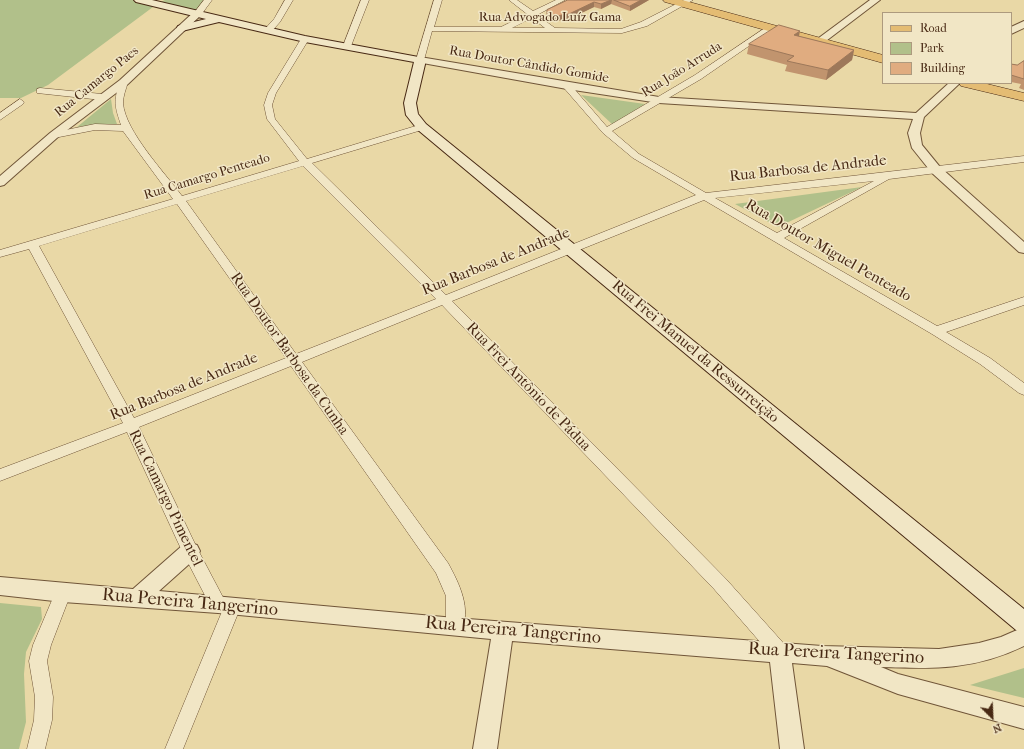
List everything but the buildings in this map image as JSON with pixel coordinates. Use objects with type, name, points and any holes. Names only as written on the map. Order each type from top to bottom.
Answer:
[{"type":"main road","name":"Rua Doutor Cândido Gomide","points":[[139,0],[305,39],[420,60]]},
{"type":"main road","points":[[669,0],[685,2],[705,10],[882,59]]},
{"type":"main road","points":[[182,28],[220,18]]},
{"type":"main road","name":"Rua Frei Manuel da Ressurreição","points":[[420,60],[410,103],[412,115],[422,127],[1024,623]]},
{"type":"main road","points":[[971,84],[1000,90]]},
{"type":"main road","points":[[981,84],[1024,97]]},
{"type":"street","name":"Rua Camargo Paes","points":[[0,182],[54,135],[102,97],[124,82],[198,13],[208,0]]},
{"type":"street","points":[[268,30],[277,20],[289,0]]},
{"type":"street","points":[[347,46],[365,0]]},
{"type":"street","points":[[420,60],[438,0]]},
{"type":"street","points":[[513,0],[554,31]]},
{"type":"street","points":[[500,30],[562,0]]},
{"type":"street","points":[[819,42],[876,0]]},
{"type":"street","name":"Rua Advogado Luíz Gama","points":[[429,29],[612,32],[628,30],[644,24],[685,2]]},
{"type":"street","points":[[1012,30],[1024,24]]},
{"type":"street","name":"Rua João Arruda","points":[[606,131],[698,77],[771,28]]},
{"type":"street","name":"Rua Frei Antônio de Pádua","points":[[305,39],[272,93],[268,105],[271,119],[278,129],[304,161],[444,300],[720,584],[780,652]]},
{"type":"street","name":"Rua Doutor Cândido Gomide","points":[[420,60],[567,86],[659,100],[919,116]]},
{"type":"street","name":"Rua Doutor Barbosa da Cunha","points":[[124,82],[119,97],[121,115],[126,128],[179,199],[442,568],[455,595],[457,609],[455,627]]},
{"type":"street","points":[[954,84],[919,116],[914,133],[916,146],[936,170],[1024,249]]},
{"type":"street","name":"Rua Doutor Miguel Penteado","points":[[567,86],[606,131],[636,156],[936,331],[985,361],[1024,390]]},
{"type":"street","points":[[40,92],[102,97]]},
{"type":"street","points":[[0,117],[20,102]]},
{"type":"street","points":[[54,135],[95,127],[126,128]]},
{"type":"street","name":"Rua Camargo Penteado","points":[[0,254],[304,161],[422,127]]},
{"type":"street","name":"Rua Barbosa de Andrade","points":[[0,475],[130,425],[704,196],[888,176],[1024,158]]},
{"type":"street","points":[[776,238],[888,176]]},
{"type":"street","name":"Rua Camargo Pimentel","points":[[32,244],[130,425],[190,551],[226,605]]},
{"type":"street","points":[[936,331],[1024,301]]},
{"type":"street","points":[[137,598],[190,551]]},
{"type":"street","name":"Rua Pereira Tangerino","points":[[0,586],[63,593],[226,605],[455,627],[822,656],[939,659],[979,653],[1005,645],[1024,636]]},
{"type":"street","points":[[36,749],[43,720],[44,697],[38,661],[42,645],[63,593]]},
{"type":"street","points":[[174,749],[226,605]]},
{"type":"street","points":[[485,749],[503,631]]},
{"type":"street","points":[[780,652],[792,749]]},
{"type":"street","points":[[822,656],[898,684],[1024,718]]},
{"type":"green space","points":[[0,0],[139,0],[148,2],[153,7],[48,85],[21,98],[0,98]]},
{"type":"green space","points":[[165,0],[204,0],[195,12],[160,2]]},
{"type":"green space","points":[[581,95],[645,104],[613,125]]},
{"type":"green space","points":[[111,99],[113,113],[117,124],[77,127]]},
{"type":"green space","points":[[862,187],[778,227],[735,204]]},
{"type":"green space","points":[[0,603],[41,607],[42,619],[26,652],[24,674],[26,722],[19,749],[0,749]]},
{"type":"green space","points":[[1024,668],[1024,698],[970,685]]}]
